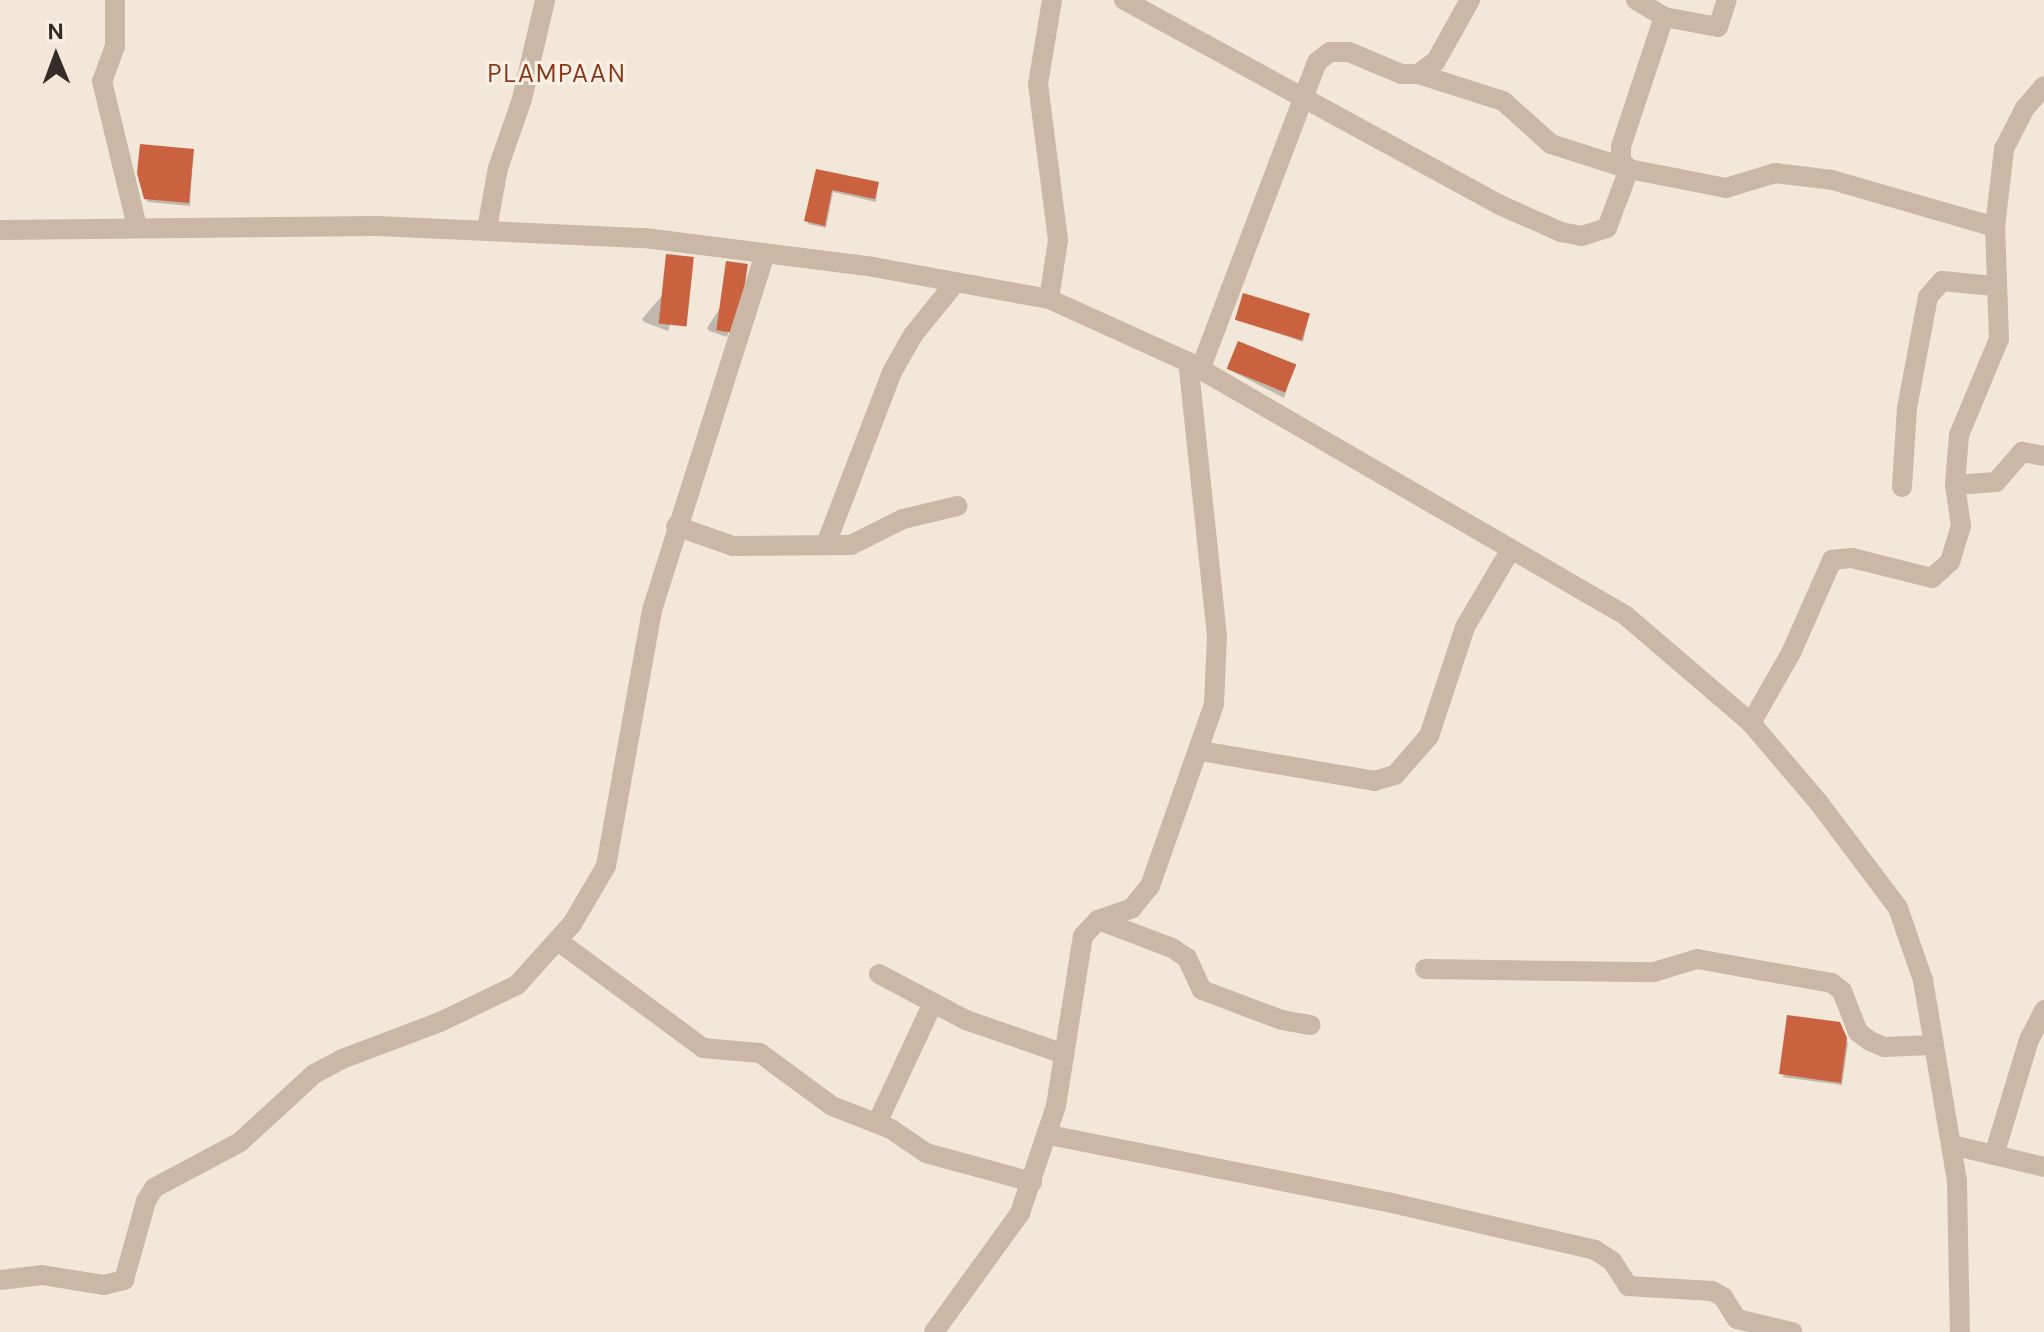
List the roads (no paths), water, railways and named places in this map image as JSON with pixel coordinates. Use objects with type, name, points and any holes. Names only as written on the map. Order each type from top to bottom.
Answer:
[{"type":"street","points":[[115,0],[115,46],[102,81],[137,227]]},
{"type":"street","points":[[487,229],[498,168],[522,99],[545,0]]},
{"type":"street","points":[[1049,299],[1059,250],[1038,84],[1052,0]]},
{"type":"street","points":[[1124,0],[1500,205],[1561,232],[1582,236],[1607,228],[1629,169]]},
{"type":"street","points":[[1418,74],[1436,61],[1470,0]]},
{"type":"street","points":[[1636,0],[1664,17],[1718,27],[1727,0]]},
{"type":"street","points":[[1629,169],[1621,161],[1621,146],[1664,17]]},
{"type":"street","points":[[934,1332],[997,1249],[1020,1213],[1032,1182],[1049,1135],[1079,948],[1098,920],[1132,908],[1150,886],[1201,751],[1214,704],[1217,636],[1194,366],[1317,62],[1330,52],[1349,52],[1401,74],[1418,74],[1503,101],[1551,144],[1629,169],[1726,188],[1775,173],[1832,180],[1995,227]]},
{"type":"street","points":[[1751,723],[1791,653],[1832,560],[1852,558],[1914,578],[1941,573],[1959,534],[1955,485],[1959,435],[1999,339],[1994,286],[1995,227],[2004,149],[2025,108],[2044,86]]},
{"type":"street","points":[[0,230],[137,227],[487,229],[645,238],[1049,299],[1194,366],[1625,615],[1751,723],[1898,908],[1923,980],[1952,1145],[1960,1332]]},
{"type":"street","points":[[0,1280],[42,1275],[104,1285],[124,1280],[154,1188],[240,1142],[314,1074],[342,1059],[440,1022],[517,985],[558,941],[610,853],[648,626],[676,526],[765,254]]},
{"type":"street","points":[[1902,487],[1907,408],[1928,297],[1942,281],[1994,286]]},
{"type":"street","points":[[826,544],[892,372],[919,326],[955,283]]},
{"type":"street","points":[[1955,485],[1996,482],[2022,452],[2044,456]]},
{"type":"street","points":[[676,526],[733,546],[851,545],[903,519],[957,506]]},
{"type":"street","points":[[1201,751],[1374,781],[1395,775],[1429,736],[1465,627],[1510,551]]},
{"type":"street","points":[[1098,920],[1172,948],[1190,962],[1202,990],[1282,1020],[1311,1025]]},
{"type":"street","points":[[558,941],[703,1048],[760,1053],[832,1106],[877,1123],[926,1153],[1032,1182]]},
{"type":"street","points":[[1425,969],[1639,973],[1697,959],[1832,983],[1842,991],[1858,1032],[1870,1041],[1884,1047],[1932,1045]]},
{"type":"street","points":[[879,974],[933,1003],[1064,1054]]},
{"type":"street","points":[[877,1123],[933,1003]]},
{"type":"street","points":[[1994,1155],[2029,1040],[2044,1010]]},
{"type":"street","points":[[1049,1135],[1392,1203],[1595,1250],[1612,1261],[1628,1286],[1712,1291],[1723,1297],[1737,1319],[1792,1332]]},
{"type":"street","points":[[1952,1145],[2044,1167]]},
{"type":"district","name":"PLAMPAAN","points":[[557,74]]}]
